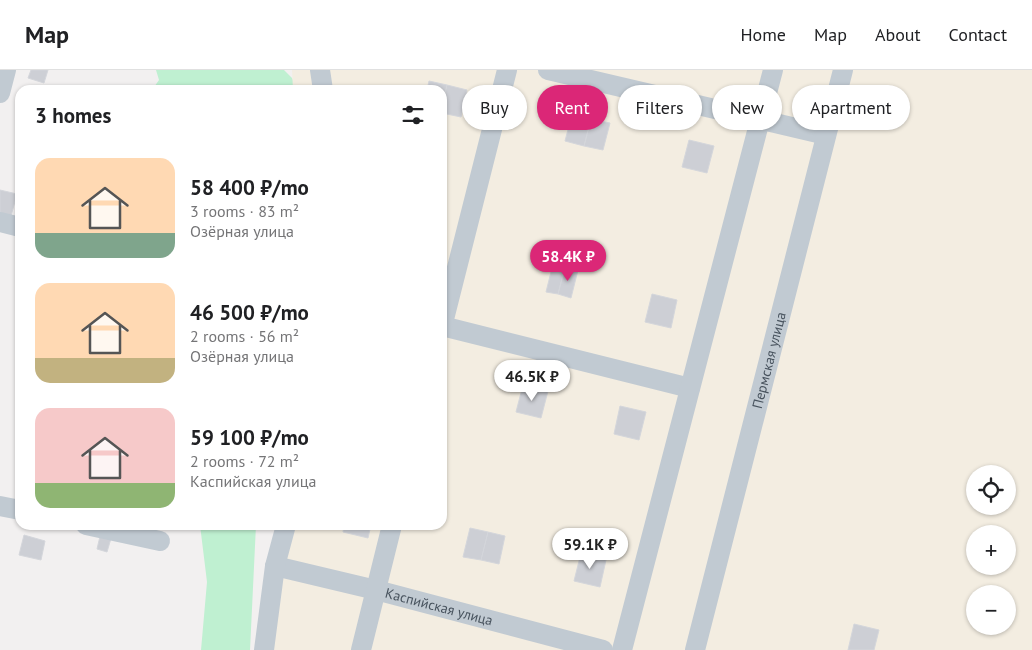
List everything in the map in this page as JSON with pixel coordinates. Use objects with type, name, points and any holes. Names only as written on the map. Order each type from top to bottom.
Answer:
[{"type":"street","points":[[0,93],[6,70]]},
{"type":"street","points":[[320,70],[322,85]]},
{"type":"street","points":[[447,310],[507,70]]},
{"type":"street","points":[[548,70],[712,109]]},
{"type":"street","points":[[769,85],[773,70]]},
{"type":"street","name":"Пермская улица","points":[[695,650],[843,70]]},
{"type":"street","points":[[782,125],[826,135]]},
{"type":"street","points":[[622,650],[757,130]]},
{"type":"street","points":[[0,222],[15,226]]},
{"type":"street","points":[[447,327],[690,388]]},
{"type":"street","points":[[0,506],[15,509]]},
{"type":"street","points":[[109,530],[160,541]]},
{"type":"street","points":[[264,650],[275,566],[285,530]]},
{"type":"street","points":[[361,650],[391,530]]},
{"type":"street","name":"Каспийская улица","points":[[275,566],[376,590],[603,650]]},
{"type":"green space","points":[[156,70],[284,70],[296,85],[156,85],[159,80]]},
{"type":"green space","points":[[201,530],[256,530],[250,650],[201,650],[207,582]]},
{"type":"sand","points":[[292,70],[1032,70],[1032,650],[265,650],[289,530],[447,530],[447,85],[293,85]]},
{"type":"building","points":[[31,70],[48,70],[44,83],[28,78]]},
{"type":"building","points":[[429,81],[447,85],[428,85]]},
{"type":"building","points":[[447,85],[462,89],[461,117],[447,114]]},
{"type":"building","points":[[608,123],[610,123],[603,150],[584,146],[588,130],[608,130]]},
{"type":"building","points":[[568,130],[588,130],[584,146],[565,141]]},
{"type":"building","points":[[689,140],[714,146],[707,173],[682,167]]},
{"type":"building","points":[[0,190],[15,194],[11,216],[0,213]]},
{"type":"building","points":[[553,264],[565,267],[558,294],[546,292]]},
{"type":"building","points":[[565,267],[578,270],[571,298],[558,294]]},
{"type":"building","points":[[652,294],[677,300],[671,328],[645,322]]},
{"type":"building","points":[[523,385],[548,391],[541,418],[516,412]]},
{"type":"building","points":[[620,406],[646,412],[639,440],[614,434]]},
{"type":"building","points":[[470,528],[488,532],[481,560],[463,557]]},
{"type":"building","points":[[343,530],[370,530],[368,538],[343,532]]},
{"type":"building","points":[[101,532],[112,535],[107,552],[97,549]]},
{"type":"building","points":[[488,532],[505,536],[499,564],[481,560]]},
{"type":"building","points":[[24,535],[45,541],[41,560],[19,555]]},
{"type":"building","points":[[581,553],[606,560],[600,587],[574,581]]},
{"type":"building","points":[[854,624],[879,630],[874,650],[848,650]]}]
